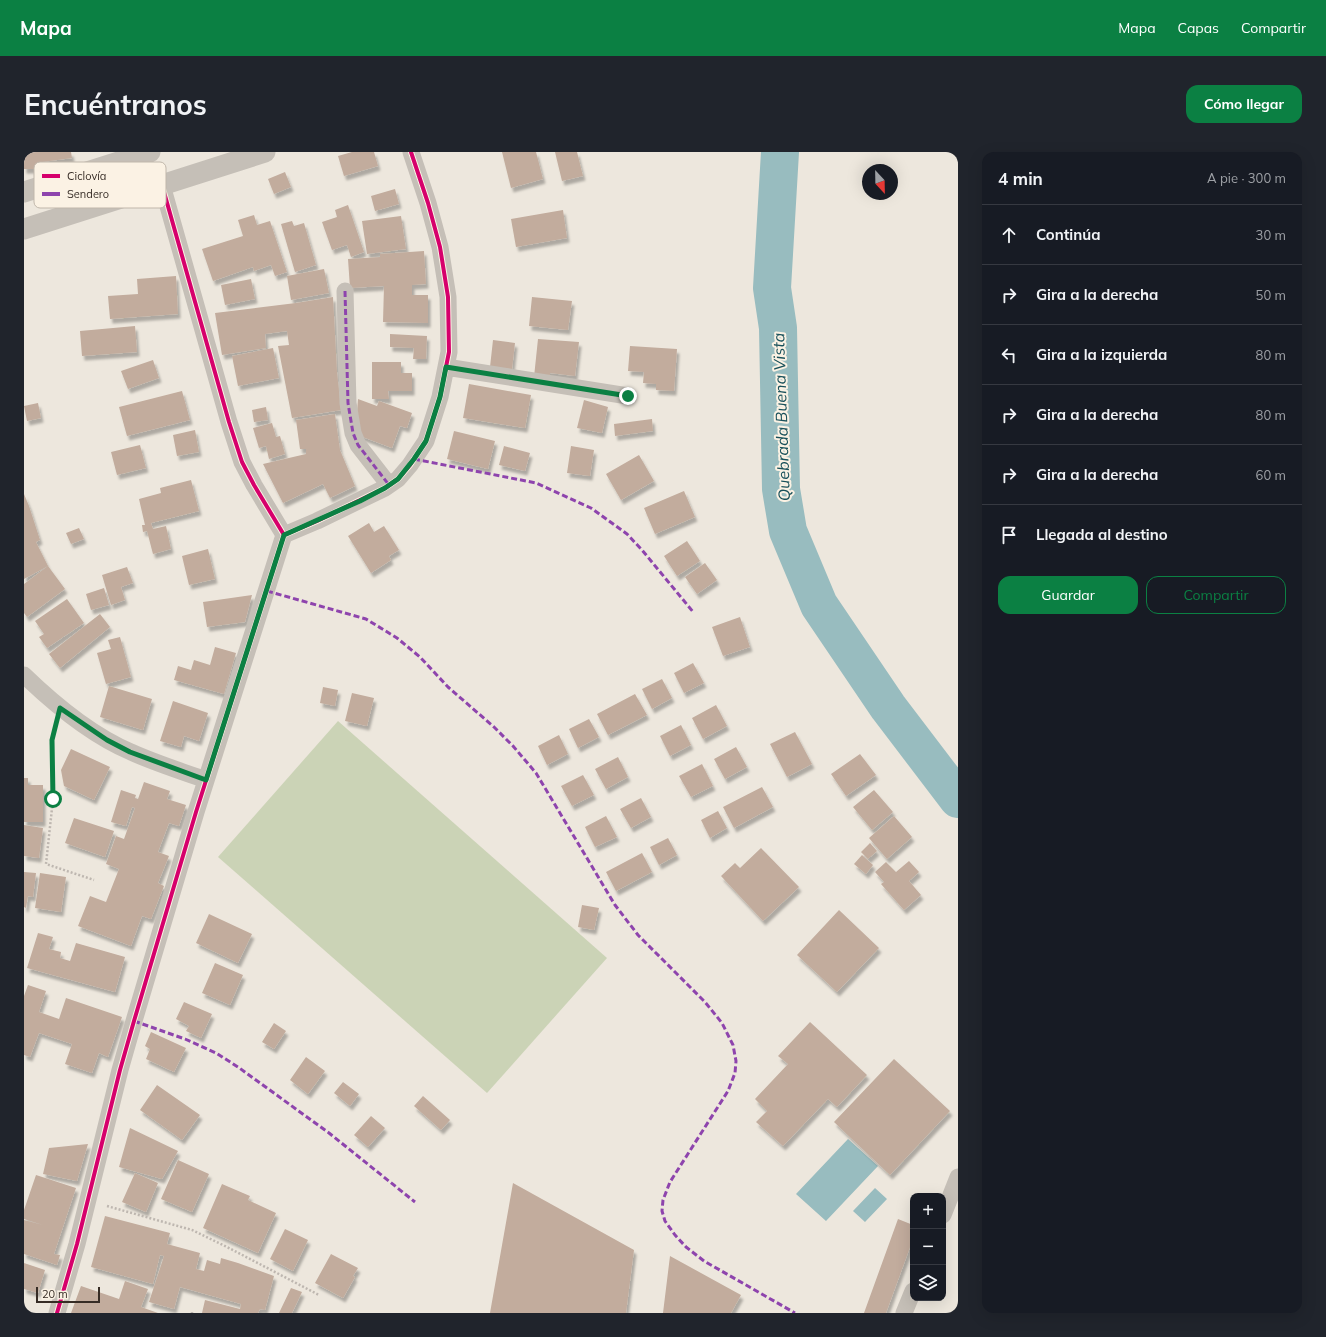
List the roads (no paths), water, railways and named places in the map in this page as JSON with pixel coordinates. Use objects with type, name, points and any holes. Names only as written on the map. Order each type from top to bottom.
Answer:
[{"type":"street","points":[[118,162],[150,152]]},
{"type":"street","points":[[166,184],[265,152]]},
{"type":"street","points":[[57,1313],[77,1244],[120,1070],[206,780],[284,535],[360,501],[398,479],[410,466],[426,441],[440,397],[449,352],[450,335],[448,297],[440,247],[428,203],[411,152]]},
{"type":"street","points":[[24,192],[34,189]]},
{"type":"street","points":[[166,199],[229,422],[242,462],[284,535]]},
{"type":"street","points":[[24,229],[90,208]]},
{"type":"street","points":[[345,291],[348,403],[353,433],[358,444],[390,485]]},
{"type":"street","points":[[446,367],[628,396]]},
{"type":"street","points":[[24,675],[60,708],[107,740],[130,752],[206,780]]},
{"type":"street","points":[[946,1207],[958,1177]]},
{"type":"street","points":[[906,1312],[910,1300]]},
{"type":"water","points":[[848,1139],[878,1166],[826,1221],[796,1194]]},
{"type":"water","points":[[875,1188],[887,1199],[865,1222],[853,1211]]},
{"type":"waterway","name":"Quebrada Buena Vista","points":[[780,152],[772,288],[778,328],[781,489],[788,531],[819,605],[888,707],[958,799]]}]
